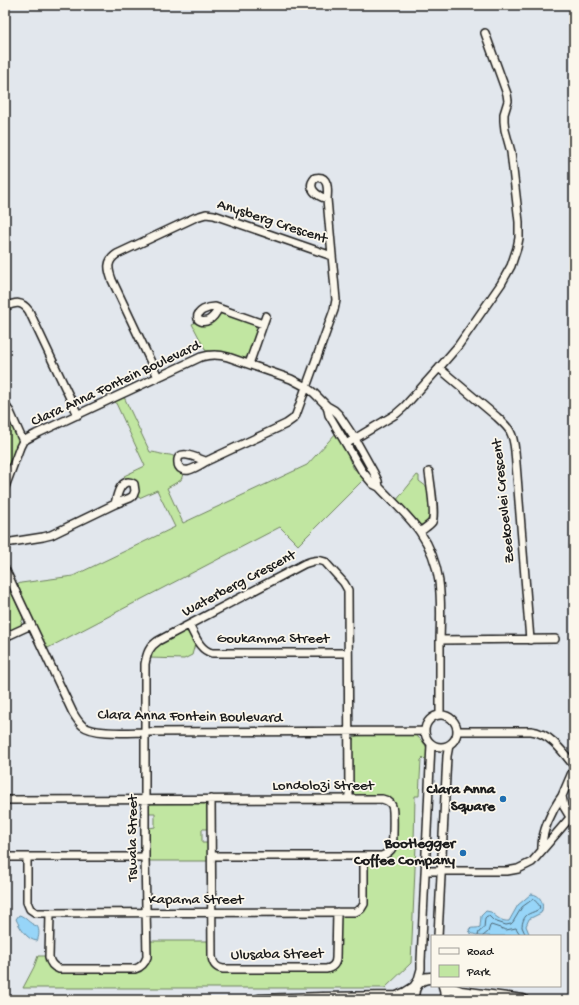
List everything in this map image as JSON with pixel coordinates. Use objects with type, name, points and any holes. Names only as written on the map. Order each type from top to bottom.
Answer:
[{"type":"main road","points":[[259,1000],[398,997],[406,993],[424,979],[431,978]]},
{"type":"main road","points":[[414,1000],[413,995],[416,986]]},
{"type":"main road","points":[[444,987],[446,995],[445,1000]]},
{"type":"main road","points":[[447,987],[461,992],[523,1000]]},
{"type":"street","points":[[346,444],[396,414],[404,407],[458,346],[500,284],[515,257],[519,238],[519,222],[511,152],[504,121],[504,114],[508,101],[507,94],[485,33]]},
{"type":"street","points":[[327,199],[332,256]]},
{"type":"street","name":"Anysberg Crescent","points":[[158,377],[109,272],[110,259],[117,254],[196,217],[206,214],[214,215],[332,256],[336,304],[293,419],[286,424],[205,461]]},
{"type":"street","points":[[5,307],[18,303],[26,306],[78,415]]},
{"type":"street","points":[[218,309],[263,324]]},
{"type":"street","points":[[249,364],[266,316]]},
{"type":"street","name":"Clara Anna Fontein Boulevard","points":[[5,486],[17,453],[23,442],[36,434],[208,354],[222,355],[281,375],[306,386],[339,415],[355,439],[376,477],[379,487]]},
{"type":"street","name":"Zeekoevlei Crescent","points":[[439,368],[505,425],[514,439],[530,640]]},
{"type":"street","points":[[5,405],[10,412],[23,442]]},
{"type":"street","name":"Clara Anna Fontein Boulevard","points":[[327,406],[329,415],[362,471],[373,484],[379,487],[420,532],[432,555],[437,569],[440,585],[440,714]]},
{"type":"street","points":[[420,532],[431,523],[433,519],[429,472]]},
{"type":"street","points":[[5,543],[51,535],[115,504]]},
{"type":"street","name":"Waterberg Crescent","points":[[146,732],[146,664],[147,653],[153,644],[304,564],[314,560],[325,562],[344,583],[348,590],[349,799]]},
{"type":"street","name":"Clara Anna Fontein Boulevard","points":[[5,569],[73,713],[84,727],[103,732],[424,731]]},
{"type":"street","points":[[5,637],[31,625]]},
{"type":"street","name":"Goukamma Street","points":[[189,625],[202,647],[212,653],[348,653]]},
{"type":"street","points":[[440,640],[555,640]]},
{"type":"street","points":[[440,714],[444,714],[451,718],[456,724],[457,731],[455,739],[445,747],[431,744],[426,738],[424,731],[429,719],[440,714]]},
{"type":"street","points":[[457,731],[540,732],[550,739],[574,767],[562,796],[553,809],[546,827],[542,850]]},
{"type":"street","name":"Tswala Street","points":[[50,913],[49,960],[54,967],[59,969],[135,969],[143,965],[147,957],[145,857],[146,732]]},
{"type":"street","points":[[416,986],[421,969],[431,744]]},
{"type":"street","points":[[438,935],[447,753],[449,745]]},
{"type":"street","points":[[426,871],[513,870],[528,865],[536,858],[572,815],[563,803],[562,796]]},
{"type":"street","name":"Ulusaba Street","points":[[211,799],[212,957],[215,965],[222,969],[326,969],[335,963],[336,958],[336,912]]},
{"type":"street","name":"Londolozi Street","points":[[5,800],[385,799],[389,802],[392,808],[391,849],[388,854],[382,856],[212,856]]},
{"type":"street","name":"Kapama Street","points":[[27,857],[27,902],[31,911],[36,913],[146,913],[355,912],[363,907],[364,902],[364,856]]},
{"type":"street","points":[[5,857],[145,857]]},
{"type":"green space","points":[[220,313],[253,324],[256,327],[257,332],[248,356],[242,358],[219,351],[206,351],[192,324],[196,322],[200,324]]},
{"type":"green space","points":[[124,397],[150,452],[175,457],[174,463],[183,474],[181,480],[167,488],[183,523],[307,465],[337,432],[349,453],[349,459],[354,469],[360,472],[365,478],[298,545],[280,527],[46,649],[16,585],[73,576],[175,527],[157,490],[139,498],[124,476],[145,466],[115,401]]},
{"type":"green space","points":[[5,409],[19,442],[15,448],[5,477]]},
{"type":"green space","points":[[417,475],[419,476],[419,481],[427,487],[430,514],[429,520],[421,525],[418,524],[396,501]]},
{"type":"green space","points":[[5,585],[8,585],[23,618],[20,627],[5,634]]},
{"type":"green space","points":[[184,631],[190,634],[195,644],[192,655],[184,659],[149,658],[156,646]]},
{"type":"green space","points":[[359,735],[415,735],[423,742],[428,752],[427,762],[423,758],[421,760],[419,796],[415,796],[414,842],[416,845],[411,963],[385,988],[23,988],[38,956],[46,956],[49,966],[142,970],[147,965],[148,941],[209,941],[213,967],[332,970],[340,919],[344,916],[361,912],[368,863],[374,859],[386,857],[393,852],[395,806],[356,795],[352,792],[352,742],[354,737]]},
{"type":"green space","points":[[204,802],[208,806],[209,829],[202,829],[202,843],[209,843],[209,861],[149,861],[149,828],[155,827],[155,813],[149,813],[149,806],[152,803]]},
{"type":"water","points":[[531,894],[534,894],[541,900],[543,907],[541,913],[529,919],[526,926],[530,935],[477,935],[470,933],[469,929],[480,927],[481,916],[486,911],[491,912],[502,920],[509,921],[518,905]]},
{"type":"water","points":[[19,915],[37,926],[39,929],[39,934],[37,941],[27,936],[22,930],[16,919]]},
{"type":"place","name":"Clara Anna Square","points":[[503,799]]},
{"type":"place","name":"Bootlegger Coffee Company","points":[[463,853]]}]
